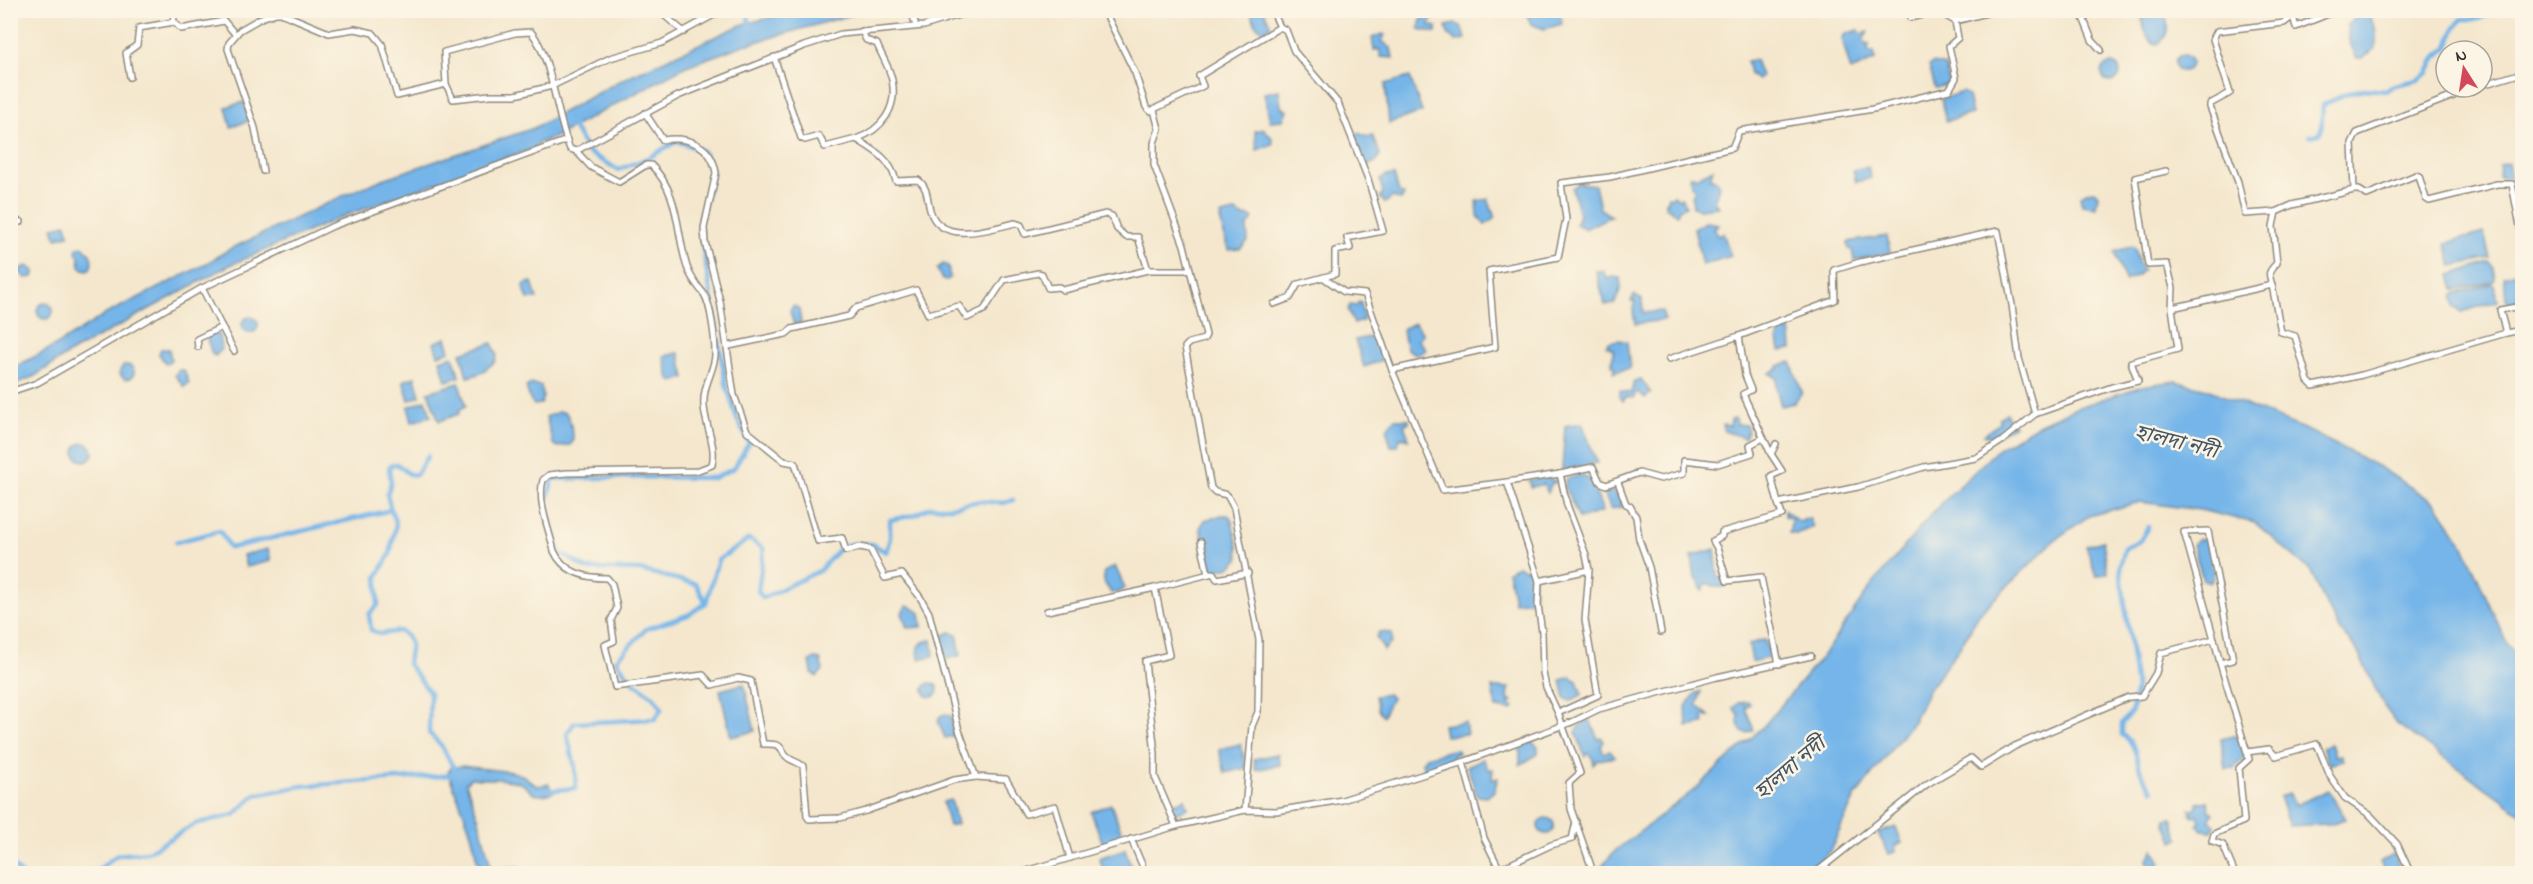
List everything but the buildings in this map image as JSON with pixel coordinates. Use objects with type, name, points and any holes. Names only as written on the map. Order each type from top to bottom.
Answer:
[{"type":"street","points":[[173,10],[174,22],[181,29],[224,21],[235,34]]},
{"type":"street","points":[[658,10],[684,32]]},
{"type":"street","points":[[723,10],[662,43],[610,58],[552,86],[515,95],[490,94],[455,100],[451,98],[446,84],[445,51],[525,31],[533,35],[538,44],[552,86],[557,111],[570,149],[578,150],[695,88],[830,37],[862,31],[916,27],[940,22],[975,10]]},
{"type":"street","points":[[911,10],[916,27]]},
{"type":"street","points":[[1104,10],[1135,72],[1146,107],[1150,111],[1203,86],[1199,76],[1280,27]]},
{"type":"street","points":[[1272,10],[1280,27],[1286,30],[1294,51],[1338,103],[1368,179],[1383,231],[1347,238],[1350,248],[1335,251],[1335,274],[1298,284],[1290,298],[1274,304]]},
{"type":"street","points":[[1911,10],[1911,18],[1937,11],[1955,21],[1998,10]]},
{"type":"street","points":[[2080,10],[2092,40],[2101,50]]},
{"type":"street","points":[[2292,13],[2296,27],[2338,10]]},
{"type":"street","points":[[263,171],[247,101],[230,58],[229,43],[235,34],[255,21],[281,13],[329,33],[355,29],[368,31],[378,37],[382,44],[397,96],[446,84]]},
{"type":"street","points":[[2292,13],[2284,22],[2217,31],[2213,39],[2230,93],[2210,104],[2210,107],[2238,182],[2245,214],[2276,212],[2292,205],[2354,190],[2367,195],[2416,175],[2419,176],[2426,199],[2429,201],[2497,184],[2512,184],[2523,237]]},
{"type":"street","points":[[1392,370],[1495,347],[1489,271],[1558,257],[1566,219],[1561,183],[1610,177],[1732,147],[1739,131],[1873,109],[1949,90],[1956,78],[1949,46],[1958,38],[1955,21]]},
{"type":"street","points":[[130,76],[126,53],[137,45],[139,28],[174,22]]},
{"type":"street","points":[[774,57],[801,138],[805,140],[819,136],[824,147],[855,139],[874,131],[891,111],[893,100],[890,72],[877,44],[866,39],[862,31]]},
{"type":"street","points":[[2494,81],[2523,73]]},
{"type":"street","points":[[2354,190],[2352,143],[2357,133],[2445,99]]},
{"type":"street","points":[[1154,110],[1159,129],[1154,142],[1154,165],[1174,214],[1206,335],[1203,339],[1187,344],[1185,349],[1200,436],[1211,488],[1215,492],[1227,495],[1234,508],[1248,573],[1258,640],[1258,712],[1252,726],[1245,810]]},
{"type":"street","points":[[645,113],[663,140],[675,138],[697,142],[709,154],[715,165],[716,173],[707,212],[705,235],[729,346],[734,395],[745,428],[784,461],[795,463],[818,542],[842,538],[846,551],[860,548],[870,549],[885,578],[902,574],[920,597],[929,613],[959,730],[976,777]]},
{"type":"street","points":[[10,392],[37,383],[202,288],[355,216],[565,137]]},
{"type":"street","points":[[855,139],[884,157],[890,164],[896,181],[918,180],[924,184],[931,213],[937,223],[949,230],[963,233],[974,232],[1015,223],[1021,225],[1025,234],[1106,214],[1112,216],[1117,229],[1126,237],[1138,237],[1148,270]]},
{"type":"street","points":[[578,150],[591,167],[619,182],[646,165],[652,166],[658,173],[670,192],[692,280],[705,295],[716,356],[705,385],[704,407],[715,455],[710,467],[696,471],[566,473],[549,475],[543,480],[541,486],[542,501],[557,559],[573,572],[588,578],[607,578],[612,584],[617,608],[611,620],[614,641],[605,645],[614,686],[625,687],[703,675],[712,685],[738,678],[751,681],[763,744],[776,744],[783,749],[787,757],[803,766],[809,819],[840,818],[954,780],[976,777],[1006,779],[1026,814],[1054,806],[1070,858]]},
{"type":"street","points":[[1778,503],[1858,487],[1923,467],[1976,458],[2002,441],[2035,414],[2112,387],[2138,381],[2132,362],[2178,349],[2172,308],[2173,288],[2167,264],[2148,265],[2135,178],[2166,171]]},
{"type":"street","points":[[2514,193],[2523,190]]},
{"type":"street","points":[[2276,212],[2273,226],[2277,263],[2268,274],[2281,332],[2295,336],[2308,381],[2313,386],[2362,375],[2523,330]]},
{"type":"street","points":[[10,220],[21,222]]},
{"type":"street","points":[[1669,359],[1835,300],[1834,270],[1998,231],[2019,358],[2035,414]]},
{"type":"street","points":[[729,346],[786,334],[792,329],[849,316],[856,308],[916,290],[928,314],[959,306],[967,318],[984,310],[1004,280],[1040,273],[1048,288],[1059,287],[1063,290],[1148,270],[1190,270]]},
{"type":"street","points":[[1324,278],[1344,292],[1365,294],[1392,370],[1443,490],[1560,474],[1593,467],[1600,482],[1606,485],[1639,472],[1661,479],[1684,473],[1684,460],[1718,464],[1752,453],[1750,445],[1763,438]]},
{"type":"street","points":[[2172,308],[2272,285]]},
{"type":"street","points":[[202,288],[234,351]]},
{"type":"street","points":[[2506,333],[2500,310],[2523,306]]},
{"type":"street","points":[[198,347],[197,339],[222,327]]},
{"type":"street","points":[[1739,336],[1745,375],[1752,390],[1743,394],[1771,454],[1782,471],[1771,476],[1782,515],[1722,532],[1722,536],[1713,541],[1727,581],[1761,577],[1779,664]]},
{"type":"street","points":[[1771,454],[1776,444]]},
{"type":"street","points":[[1558,712],[1598,695],[1585,620],[1589,570],[1586,555],[1567,505],[1560,474]]},
{"type":"street","points":[[1507,482],[1539,581],[1538,605],[1542,632],[1543,672],[1549,695],[1558,712],[1580,773],[1569,783],[1571,809],[1591,866],[1585,873]]},
{"type":"street","points":[[1618,482],[1626,504],[1630,506],[1636,517],[1639,539],[1649,567],[1661,632]]},
{"type":"street","points":[[2220,663],[2233,660],[2208,531],[2184,532],[2220,663],[2249,759],[2239,768],[2244,821],[2214,834],[2212,841],[2223,845],[2235,873]]},
{"type":"street","points":[[1201,542],[1208,574]]},
{"type":"street","points":[[1539,581],[1589,570]]},
{"type":"street","points":[[1047,610],[1155,588],[1213,573],[1217,579],[1248,573]]},
{"type":"street","points":[[1155,588],[1169,655],[1145,661],[1155,754],[1155,777],[1176,826]]},
{"type":"street","points":[[1814,873],[1927,784],[1971,758],[1981,767],[2015,746],[2129,697],[2142,696],[2156,673],[2161,653],[2214,639]]},
{"type":"street","points":[[1017,873],[1176,826],[1245,810],[1276,811],[1342,800],[1463,762],[1599,709],[1717,677],[1811,656]]},
{"type":"street","points":[[2247,752],[2270,749],[2276,756],[2317,744],[2330,776],[2345,798],[2370,815],[2397,844],[2411,873]]},
{"type":"street","points":[[1463,762],[1485,838],[1501,872],[1551,845],[1572,839],[1576,822]]},
{"type":"street","points":[[1131,839],[1146,873]]},
{"type":"water","points":[[795,11],[865,11],[741,46],[684,67],[553,138],[538,143],[534,148],[344,216],[228,266],[73,351],[33,377],[11,386],[11,369],[57,345],[106,314],[204,265],[228,250],[383,179],[534,128],[621,80],[741,25]]},
{"type":"water","points":[[1250,11],[1264,11],[1271,26],[1263,31],[1256,25]]},
{"type":"water","points":[[1525,11],[1559,11],[1562,24],[1544,29],[1531,24]]},
{"type":"water","points":[[2145,11],[2164,11],[2166,16],[2166,34],[2157,44],[2150,40],[2145,32],[2142,14]]},
{"type":"water","points":[[1429,15],[1433,18],[1429,25],[1437,27],[1436,33],[1419,29],[1421,19],[1424,20],[1425,16]]},
{"type":"water","points":[[2369,15],[2376,30],[2376,48],[2362,58],[2357,58],[2349,41],[2347,25],[2358,16]]},
{"type":"water","points":[[1456,24],[1461,26],[1466,39],[1456,41],[1448,34],[1446,26]]},
{"type":"water","points":[[1859,30],[1861,34],[1868,32],[1863,41],[1865,44],[1870,44],[1867,49],[1874,52],[1875,60],[1851,71],[1842,39],[1845,34]]},
{"type":"water","points":[[1385,35],[1382,41],[1391,48],[1393,58],[1381,57],[1379,49],[1374,50],[1372,38]]},
{"type":"water","points":[[2183,55],[2191,63],[2183,71],[2175,63]]},
{"type":"water","points":[[1755,60],[1761,76],[1758,80],[1750,75],[1747,61]]},
{"type":"water","points":[[1932,63],[1945,66],[1950,84],[1935,88],[1929,66]]},
{"type":"water","points":[[2111,64],[2117,67],[2120,73],[2117,79],[2111,82],[2105,79],[2102,73],[2105,67]]},
{"type":"water","points":[[1410,77],[1422,112],[1389,123],[1385,84]]},
{"type":"water","points":[[1279,90],[1281,107],[1287,110],[1283,120],[1270,121],[1264,93]]},
{"type":"water","points":[[1963,92],[1968,96],[1972,114],[1946,121],[1941,99]]},
{"type":"water","points":[[244,102],[249,121],[231,127],[226,107]]},
{"type":"water","points":[[1264,129],[1272,138],[1273,144],[1257,150],[1255,131]]},
{"type":"water","points":[[1358,133],[1367,137],[1372,135],[1380,154],[1377,161],[1367,166],[1354,137]]},
{"type":"water","points":[[2508,163],[2511,179],[2499,177],[2500,165]]},
{"type":"water","points":[[1868,167],[1871,178],[1856,182],[1853,170]]},
{"type":"water","points":[[1713,169],[1710,179],[1716,180],[1719,186],[1714,202],[1719,207],[1699,209],[1693,207],[1692,197],[1695,190],[1691,186],[1690,176],[1698,177]]},
{"type":"water","points":[[1394,175],[1399,193],[1404,195],[1401,200],[1393,197],[1385,203],[1380,197],[1383,193],[1380,180]]},
{"type":"water","points":[[1579,183],[1595,185],[1600,209],[1611,216],[1585,229],[1576,224],[1579,214],[1572,188]]},
{"type":"water","points":[[2094,191],[2098,195],[2096,207],[2082,205],[2080,196]]},
{"type":"water","points":[[1674,195],[1679,199],[1681,197],[1687,206],[1679,209],[1677,214],[1665,207],[1668,196],[1671,198]]},
{"type":"water","points":[[1488,199],[1495,218],[1485,225],[1478,216],[1477,201]]},
{"type":"water","points":[[1235,212],[1253,219],[1247,227],[1248,241],[1240,249],[1228,250],[1220,219],[1222,219],[1221,215]]},
{"type":"water","points":[[1706,222],[1718,224],[1714,229],[1718,235],[1723,233],[1731,256],[1702,265],[1694,228]]},
{"type":"water","points":[[66,224],[69,235],[56,238],[53,227]]},
{"type":"water","points":[[2484,233],[2490,258],[2452,266],[2446,243]]},
{"type":"water","points":[[1887,236],[1890,253],[1854,260],[1848,242]]},
{"type":"water","points":[[82,246],[91,256],[90,269],[80,267],[79,256],[76,253],[77,248]]},
{"type":"water","points":[[2132,246],[2135,248],[2143,270],[2137,276],[2125,281],[2114,252]]},
{"type":"water","points":[[2489,262],[2493,267],[2495,279],[2493,282],[2454,290],[2450,275]]},
{"type":"water","points":[[943,264],[948,266],[950,278],[947,280],[942,280],[937,269]]},
{"type":"water","points":[[27,266],[35,271],[33,277],[26,278],[20,273],[19,269]]},
{"type":"water","points":[[1596,271],[1603,271],[1608,279],[1620,278],[1621,287],[1615,303],[1605,305]]},
{"type":"water","points":[[2522,271],[2522,301],[2510,303],[2506,299],[2504,276]]},
{"type":"water","points":[[532,282],[537,299],[528,299],[523,288],[525,284]]},
{"type":"water","points":[[2492,284],[2495,286],[2498,301],[2462,312],[2454,306],[2453,296],[2456,293]]},
{"type":"water","points":[[1634,295],[1642,299],[1643,313],[1662,311],[1665,320],[1635,324],[1633,310],[1635,302],[1631,301]]},
{"type":"water","points":[[1359,302],[1364,320],[1354,324],[1348,310],[1350,305],[1356,306]]},
{"type":"water","points":[[45,303],[53,311],[45,319],[37,311]]},
{"type":"water","points":[[793,306],[799,308],[801,323],[794,325],[790,311]]},
{"type":"water","points":[[250,317],[258,325],[250,333],[242,325]]},
{"type":"water","points":[[1415,323],[1423,334],[1418,340],[1426,349],[1417,355],[1407,349],[1402,329]]},
{"type":"water","points":[[1790,328],[1792,349],[1780,351],[1779,333],[1783,330],[1787,332]]},
{"type":"water","points":[[215,332],[219,336],[222,349],[215,356],[212,354],[206,336]]},
{"type":"water","points":[[1374,336],[1382,360],[1364,367],[1355,340]]},
{"type":"water","points":[[446,338],[450,351],[438,355],[434,343]]},
{"type":"water","points":[[1619,340],[1627,342],[1630,368],[1613,373],[1615,367],[1612,365],[1613,349],[1606,346],[1609,342]]},
{"type":"water","points":[[492,343],[497,355],[495,362],[479,374],[467,377],[461,353]]},
{"type":"water","points":[[161,349],[169,349],[171,360],[166,364],[159,354]]},
{"type":"water","points":[[679,353],[685,378],[673,382],[669,379],[664,356]]},
{"type":"water","points":[[453,356],[460,377],[446,381],[440,360]]},
{"type":"water","points":[[1791,362],[1802,392],[1794,403],[1781,406],[1776,387],[1777,378],[1769,373],[1778,369],[1778,366]]},
{"type":"water","points":[[127,365],[132,367],[134,372],[132,377],[127,379],[122,377],[120,372],[122,367]]},
{"type":"water","points":[[179,370],[184,370],[189,383],[184,387],[175,375]]},
{"type":"water","points":[[415,377],[420,396],[409,400],[403,381]]},
{"type":"water","points":[[1641,379],[1651,393],[1645,398],[1638,392],[1634,398],[1626,397],[1623,401],[1619,397],[1620,391],[1631,393],[1634,381]]},
{"type":"water","name":"হালদা নদী","points":[[2175,381],[2207,389],[2311,432],[2379,467],[2437,504],[2464,546],[2503,635],[2522,668],[2522,814],[2397,724],[2384,706],[2356,649],[2341,631],[2311,571],[2255,523],[2200,510],[2140,502],[2089,516],[2056,539],[1980,613],[1958,650],[1929,689],[1913,721],[1855,797],[1830,851],[1808,873],[1596,873],[1615,851],[1694,790],[1763,727],[1824,654],[1872,585],[1935,510],[1999,448],[2038,425],[2076,408],[2142,386]]},
{"type":"water","points":[[459,383],[466,406],[459,410],[459,414],[439,421],[428,392]]},
{"type":"water","points":[[533,384],[541,386],[543,398],[541,404],[534,405],[530,400],[526,386]]},
{"type":"water","points":[[426,400],[431,416],[412,422],[408,407]]},
{"type":"water","points":[[565,412],[569,417],[574,440],[570,445],[558,447],[553,444],[546,417]]},
{"type":"water","points":[[2007,413],[2010,422],[2015,425],[1993,438],[1984,435],[1999,423],[1999,418]]},
{"type":"water","points":[[1735,418],[1736,424],[1746,425],[1748,431],[1745,438],[1724,431],[1723,425],[1730,426],[1731,419]]},
{"type":"water","points":[[1395,419],[1409,419],[1409,422],[1404,425],[1409,439],[1401,437],[1397,446],[1391,446],[1387,431]]},
{"type":"water","points":[[1582,423],[1597,463],[1562,470],[1565,426]]},
{"type":"water","points":[[84,443],[90,446],[93,452],[90,458],[84,461],[78,458],[75,452],[78,446]]},
{"type":"water","points":[[1580,475],[1590,479],[1603,511],[1579,519],[1565,486],[1566,479]]},
{"type":"water","points":[[1546,477],[1557,482],[1551,484],[1548,493],[1543,484],[1531,487],[1529,480]]},
{"type":"water","points":[[1611,491],[1616,492],[1623,507],[1611,509],[1604,494]]},
{"type":"water","points":[[1785,510],[1799,522],[1809,518],[1813,527],[1796,534],[1789,533],[1792,519],[1785,516]]},
{"type":"water","points":[[1228,515],[1231,518],[1239,559],[1230,567],[1215,571],[1211,568],[1200,528],[1205,520]]},
{"type":"water","points":[[2204,539],[2208,542],[2214,575],[2211,582],[2203,580],[2193,545],[2197,540]]},
{"type":"water","points":[[2103,541],[2108,573],[2096,576],[2086,546]]},
{"type":"water","points":[[268,549],[271,561],[246,567],[243,555]]},
{"type":"water","points":[[1715,549],[1718,577],[1725,580],[1724,587],[1706,583],[1702,591],[1698,580],[1695,579],[1692,556]]},
{"type":"water","points":[[1115,566],[1125,588],[1120,592],[1111,593],[1104,582],[1104,572]]},
{"type":"water","points":[[1518,566],[1528,568],[1534,578],[1534,600],[1514,602],[1508,571]]},
{"type":"water","points":[[906,606],[920,613],[922,627],[907,628],[902,613]]},
{"type":"water","points":[[950,632],[957,634],[961,655],[948,659],[943,653],[940,637]]},
{"type":"water","points":[[1379,632],[1392,633],[1392,642],[1384,650],[1376,637]]},
{"type":"water","points":[[932,640],[934,656],[919,659],[918,648],[923,642]]},
{"type":"water","points":[[1765,640],[1768,648],[1772,648],[1771,657],[1752,662],[1749,644]]},
{"type":"water","points":[[815,658],[820,659],[823,670],[817,677],[812,673],[810,661]]},
{"type":"water","points":[[1570,677],[1577,681],[1582,695],[1570,701],[1565,698],[1561,680]]},
{"type":"water","points":[[928,683],[934,683],[938,690],[934,697],[928,697],[924,693],[924,687]]},
{"type":"water","points":[[744,684],[755,731],[731,737],[720,690]]},
{"type":"water","points":[[1492,688],[1509,688],[1508,699],[1512,701],[1508,703],[1514,707],[1512,710],[1496,708]]},
{"type":"water","points":[[1701,692],[1697,705],[1709,716],[1703,716],[1704,724],[1687,727],[1686,706],[1696,693]]},
{"type":"water","points":[[1388,694],[1392,698],[1383,716],[1378,710],[1375,696]]},
{"type":"water","points":[[1748,702],[1750,704],[1745,707],[1754,730],[1747,733],[1742,732],[1738,724],[1739,714],[1733,709],[1738,703]]},
{"type":"water","points":[[945,714],[951,716],[954,736],[945,738],[938,721],[940,716]]},
{"type":"water","points":[[1590,720],[1598,739],[1601,737],[1604,741],[1601,747],[1604,753],[1610,751],[1615,757],[1598,760],[1593,765],[1593,757],[1588,753],[1585,757],[1576,732],[1583,722]]},
{"type":"water","points":[[1465,722],[1467,734],[1445,736],[1443,725]]},
{"type":"water","points":[[2238,735],[2245,757],[2234,768],[2225,769],[2221,739]]},
{"type":"water","points":[[1531,741],[1538,747],[1538,754],[1520,765],[1520,743]]},
{"type":"water","points":[[1241,744],[1246,768],[1225,773],[1219,749]]},
{"type":"water","points":[[2331,744],[2335,756],[2341,755],[2343,760],[2329,765],[2322,748]]},
{"type":"water","points":[[1457,750],[1458,753],[1452,756],[1453,761],[1424,769],[1422,762],[1426,757]]},
{"type":"water","points":[[1278,754],[1280,765],[1256,770],[1254,759]]},
{"type":"water","points":[[1483,759],[1489,770],[1493,769],[1492,778],[1498,778],[1494,791],[1487,797],[1477,796],[1467,766]]},
{"type":"water","points":[[462,766],[513,772],[524,776],[537,786],[549,784],[552,793],[539,795],[523,784],[513,781],[470,778],[466,783],[479,820],[491,867],[496,869],[518,866],[528,873],[484,873],[477,859],[469,826],[448,772],[451,768]]},
{"type":"water","points":[[2328,790],[2346,819],[2329,824],[2289,826],[2279,797],[2289,793],[2296,805]]},
{"type":"water","points":[[1185,799],[1188,808],[1172,814],[1169,805]]},
{"type":"water","points":[[951,800],[957,824],[949,826],[943,802]]},
{"type":"water","points":[[2208,801],[2209,810],[2214,813],[2209,820],[2215,825],[2212,831],[2202,830],[2197,825],[2200,822],[2198,815],[2193,816],[2190,813],[2193,813],[2190,809],[2196,808],[2197,803]]},
{"type":"water","points":[[1111,804],[1123,836],[1103,844],[1091,812]]},
{"type":"water","points":[[1546,818],[1554,826],[1546,834],[1538,826]]},
{"type":"water","points":[[2172,818],[2179,839],[2174,842],[2166,824],[2167,819]]},
{"type":"water","points":[[1896,827],[1902,843],[1895,846],[1896,852],[1889,854],[1878,833]]},
{"type":"water","points":[[1125,849],[1134,873],[1105,873],[1099,858]]},
{"type":"water","points":[[2154,849],[2161,863],[2150,869],[2152,864],[2147,860]]},
{"type":"water","points":[[2393,854],[2397,856],[2397,864],[2407,873],[2386,873],[2380,862]]},
{"type":"waterway","points":[[748,10],[749,26]]},
{"type":"waterway","points":[[2309,136],[2319,134],[2321,130],[2323,105],[2345,94],[2363,89],[2385,91],[2395,85],[2418,80],[2428,73],[2435,58],[2448,47],[2455,27],[2462,19],[2479,19],[2485,16],[2487,10]]},
{"type":"waterway","points":[[570,122],[588,152],[618,170],[650,157],[677,141],[703,151],[712,173],[699,224],[726,384],[737,419],[749,443],[734,468],[714,478],[553,479],[546,504],[559,552],[587,569],[639,570],[696,584],[706,603]]},
{"type":"waterway","points":[[391,510],[387,494],[391,483],[389,468],[391,465],[397,464],[409,474],[416,475],[428,456]]},
{"type":"waterway","points":[[545,791],[576,788],[575,767],[567,734],[574,723],[655,719],[662,708],[653,696],[633,682],[616,660],[646,629],[688,615],[706,603],[718,560],[749,539],[764,549],[758,591],[763,598],[819,571],[840,548],[850,544],[872,544],[886,552],[890,538],[890,520],[914,515],[930,507],[951,507],[979,501],[1003,503],[1013,500]]},
{"type":"waterway","points":[[176,542],[220,531],[230,548],[391,510],[396,524],[390,554],[377,577],[378,605],[369,614],[371,630],[380,634],[400,631],[408,638],[410,642],[408,664],[430,693],[429,733],[441,745],[456,772]]},
{"type":"waterway","points":[[2148,527],[2140,541],[2125,548],[2120,567],[2136,688],[2132,711],[2122,723],[2122,735],[2133,745],[2141,772],[2153,790]]},
{"type":"waterway","points":[[93,874],[117,855],[148,852],[195,824],[234,815],[255,795],[302,786],[453,775]]},
{"type":"waterway","points":[[10,864],[22,874]]}]
